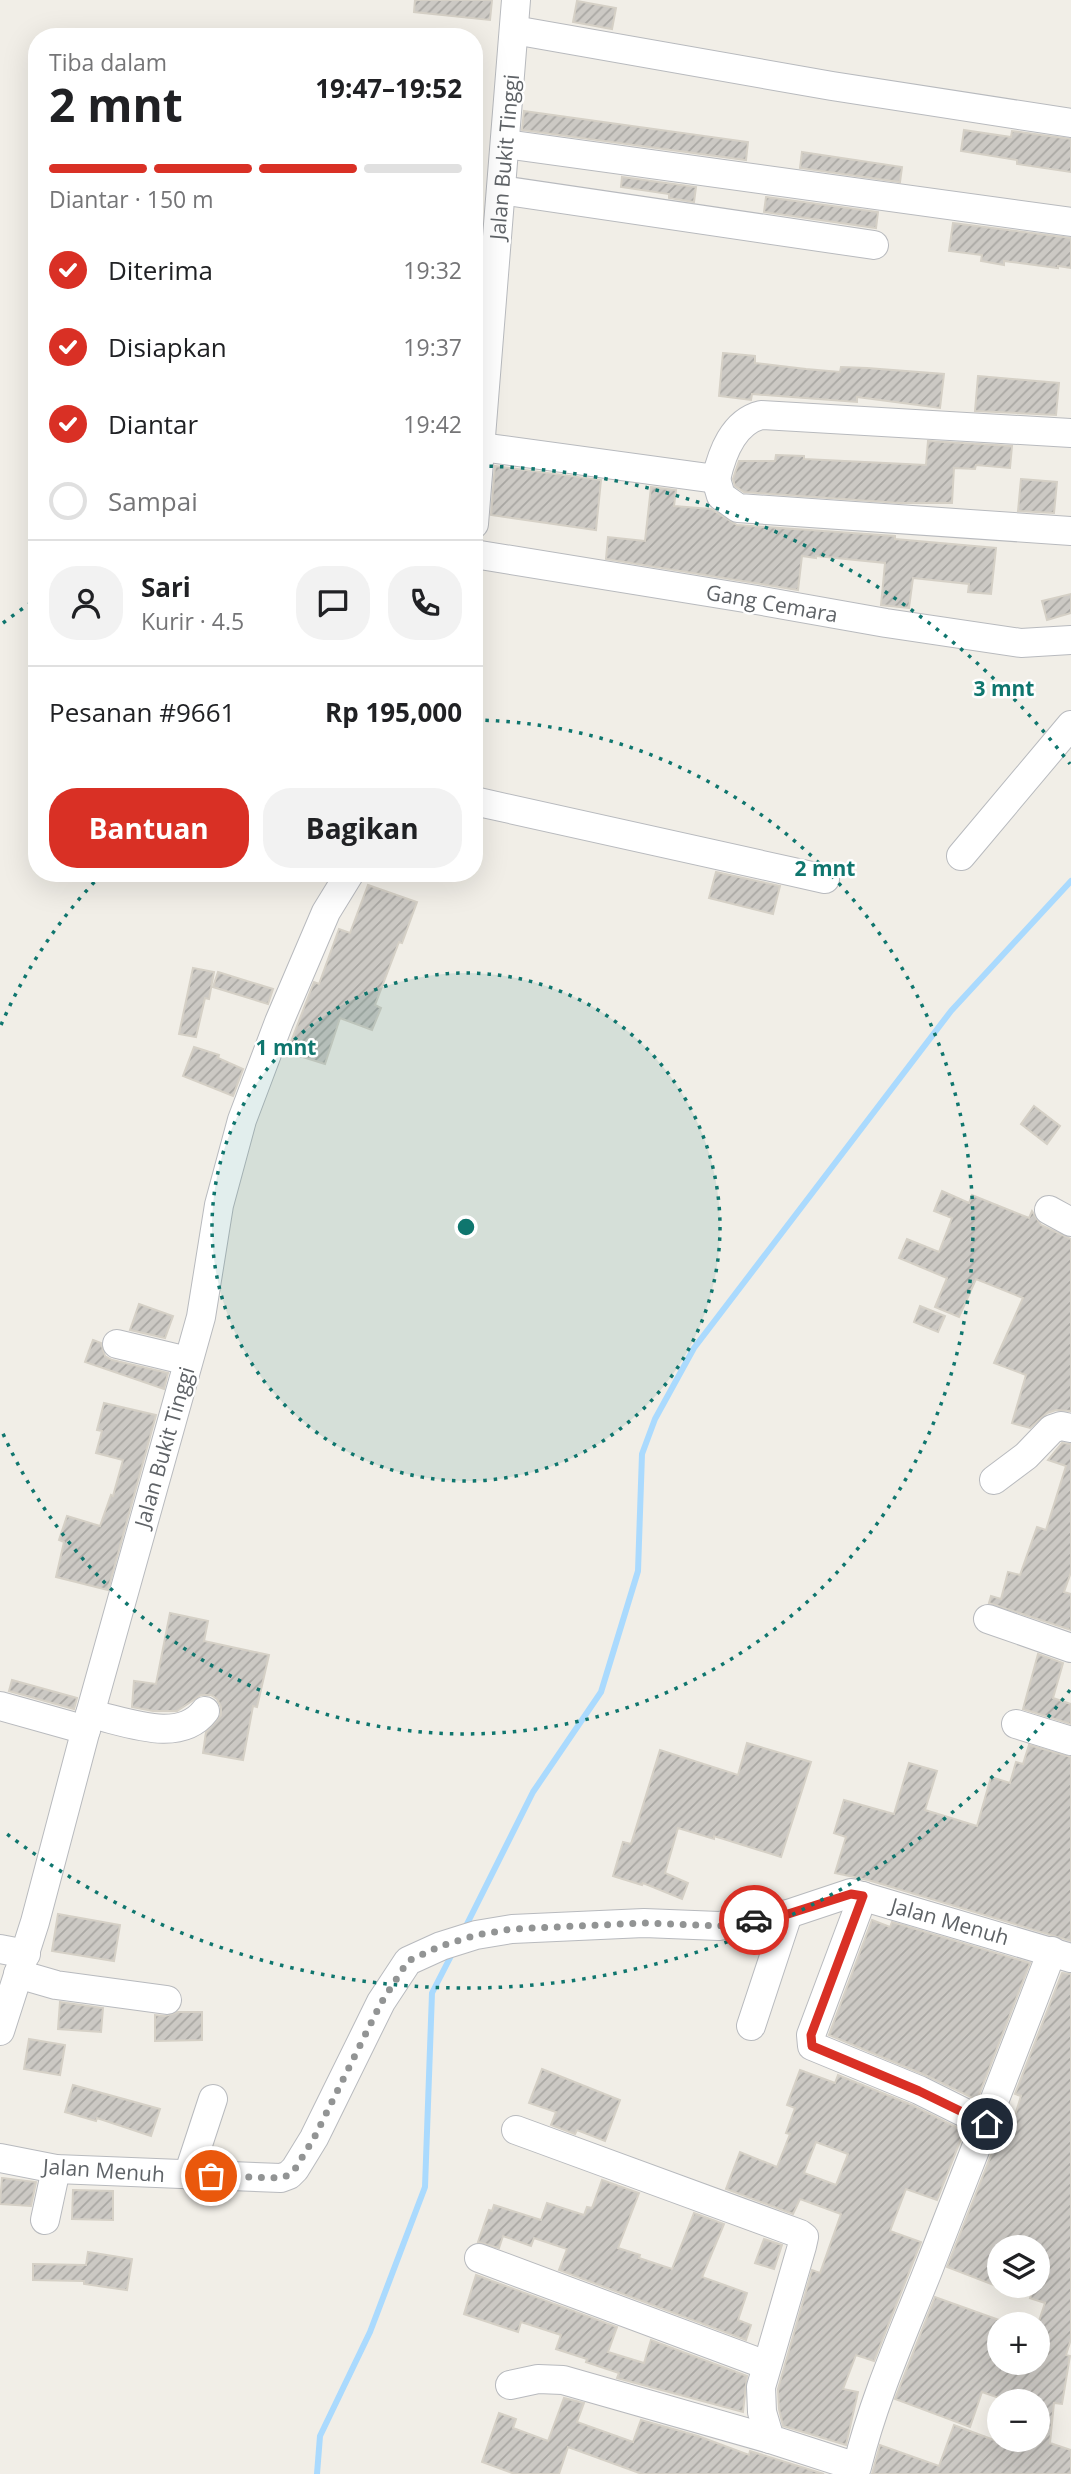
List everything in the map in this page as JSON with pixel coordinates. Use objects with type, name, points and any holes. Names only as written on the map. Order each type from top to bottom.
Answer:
[{"type":"street","name":"Jalan Bukit Tinggi","points":[[483,393],[516,0]]},
{"type":"street","points":[[513,30],[832,86],[1071,123]]},
{"type":"street","points":[[505,144],[1071,222]]},
{"type":"street","points":[[501,190],[874,245]]},
{"type":"street","points":[[1071,433],[761,415],[747,419],[739,428],[724,452],[716,479],[720,496],[738,508],[1071,531]]},
{"type":"street","points":[[483,439],[716,479]]},
{"type":"street","name":"Gang Cemara","points":[[483,555],[1021,643],[1071,640]]},
{"type":"street","points":[[961,856],[1071,725]]},
{"type":"street","points":[[483,803],[825,879]]},
{"type":"street","name":"Jalan Bukit Tinggi","points":[[0,2031],[15,1959],[88,1722],[201,1317],[219,1205],[242,1119],[279,1022],[326,912],[344,882]]},
{"type":"street","points":[[117,1344],[188,1362]]},
{"type":"street","points":[[994,1480],[1026,1456],[1052,1429],[1061,1426],[1071,1428]]},
{"type":"street","points":[[988,1619],[1071,1648]]},
{"type":"street","points":[[0,1706],[88,1722],[156,1729],[176,1729],[198,1721],[205,1711]]},
{"type":"street","points":[[1016,1724],[1071,1741]]},
{"type":"street","name":"Jalan Menuh","points":[[0,2158],[56,2169],[281,2178],[289,2175],[314,2138],[381,2003],[408,1961],[441,1946],[476,1935],[512,1929],[644,1923],[719,1926],[788,1914],[851,1894],[1062,1955]]},
{"type":"street","points":[[863,1896],[810,2042],[812,2046],[919,2091],[987,2124]]},
{"type":"street","points":[[751,2026],[788,1914]]},
{"type":"street","points":[[510,2385],[538,2379],[563,2380],[770,2439],[856,2472],[865,2432],[886,2374],[987,2124],[1062,1955]]},
{"type":"street","points":[[15,1959],[56,1985],[167,2000]]},
{"type":"street","points":[[188,2175],[213,2099]]},
{"type":"street","points":[[516,2130],[804,2237],[766,2365],[760,2398],[770,2439]]},
{"type":"street","points":[[46,2220],[56,2169]]},
{"type":"street","points":[[479,2258],[766,2365]]},
{"type":"building","points":[[415,0],[492,0],[490,20],[414,12]]},
{"type":"building","points":[[577,1],[616,8],[612,29],[573,22]]},
{"type":"building","points":[[524,111],[748,142],[746,160],[522,130]]},
{"type":"building","points":[[964,130],[1011,137],[1012,131],[1071,139],[1071,172],[1017,164],[1017,160],[961,151]]},
{"type":"building","points":[[802,152],[902,167],[900,182],[800,168]]},
{"type":"building","points":[[622,177],[696,187],[694,202],[669,198],[669,194],[621,187]]},
{"type":"building","points":[[766,197],[878,212],[876,228],[764,212]]},
{"type":"building","points":[[953,223],[1071,238],[1071,268],[1004,261],[1004,265],[981,261],[982,255],[949,251]]},
{"type":"building","points":[[723,353],[755,356],[755,363],[806,369],[840,372],[841,367],[944,374],[940,408],[857,397],[857,402],[752,394],[751,400],[719,396]]},
{"type":"building","points":[[978,376],[1059,383],[1056,415],[975,411]]},
{"type":"building","points":[[928,441],[1012,446],[1010,468],[976,465],[975,469],[954,468],[952,503],[900,503],[744,492],[735,486],[733,479],[739,461],[775,461],[776,455],[804,456],[804,459],[926,465]]},
{"type":"building","points":[[495,466],[601,480],[596,530],[491,515]]},
{"type":"building","points":[[1021,479],[1057,482],[1054,513],[1018,511]]},
{"type":"building","points":[[651,487],[676,490],[674,506],[711,509],[737,525],[895,536],[895,539],[996,548],[991,594],[968,592],[969,584],[913,578],[909,608],[881,605],[885,563],[816,556],[802,556],[798,590],[606,559],[608,537],[645,541]]},
{"type":"building","points":[[1071,594],[1071,613],[1047,620],[1042,601]]},
{"type":"building","points":[[716,872],[780,886],[773,914],[709,898]]},
{"type":"building","points":[[368,885],[417,902],[375,1005],[381,1008],[372,1030],[340,1018],[325,1064],[287,1052],[314,982],[319,984],[339,929],[350,933]]},
{"type":"building","points":[[193,968],[214,972],[209,999],[205,998],[196,1037],[179,1034]]},
{"type":"building","points":[[218,972],[273,989],[268,1004],[213,987]]},
{"type":"building","points":[[194,1047],[219,1055],[218,1058],[243,1069],[233,1096],[183,1076]]},
{"type":"building","points":[[1034,1106],[1060,1126],[1047,1144],[1021,1124]]},
{"type":"building","points":[[942,1191],[969,1203],[972,1195],[1029,1218],[1032,1211],[1041,1225],[1071,1239],[1071,1411],[1056,1410],[1047,1413],[1030,1428],[1012,1423],[1026,1375],[994,1363],[1023,1298],[976,1279],[959,1317],[935,1307],[947,1278],[899,1258],[907,1239],[939,1252],[952,1218],[934,1211]]},
{"type":"building","points":[[139,1304],[173,1316],[165,1338],[130,1330]]},
{"type":"building","points":[[920,1306],[945,1316],[938,1332],[914,1322]]},
{"type":"building","points":[[93,1340],[101,1343],[105,1356],[112,1360],[168,1373],[164,1389],[85,1362]]},
{"type":"building","points":[[104,1403],[156,1415],[108,1590],[56,1577],[64,1542],[59,1540],[67,1516],[100,1526],[111,1495],[113,1496],[123,1460],[96,1453],[102,1431],[97,1430]]},
{"type":"building","points":[[1062,1443],[1071,1444],[1071,1572],[1064,1592],[1071,1594],[1071,1630],[989,1603],[991,1596],[1001,1599],[1008,1572],[1020,1575],[1037,1527],[1046,1530],[1066,1466],[1048,1460]]},
{"type":"building","points":[[170,1613],[208,1621],[204,1641],[269,1655],[257,1707],[253,1706],[243,1760],[203,1753],[206,1732],[221,1715],[217,1699],[211,1695],[201,1695],[177,1711],[153,1711],[132,1707],[134,1681],[156,1684]]},
{"type":"building","points":[[1038,1654],[1063,1663],[1053,1698],[1071,1704],[1071,1724],[1023,1709]]},
{"type":"building","points":[[12,1680],[77,1698],[74,1709],[9,1691]]},
{"type":"building","points":[[747,1743],[811,1762],[781,1857],[678,1828],[665,1873],[688,1883],[682,1899],[643,1883],[642,1885],[613,1876],[623,1842],[631,1844],[660,1750],[738,1775]]},
{"type":"building","points":[[1029,1745],[1071,1757],[1071,1941],[868,1880],[835,1873],[846,1837],[834,1833],[844,1800],[894,1814],[909,1763],[937,1771],[925,1810],[977,1826],[991,1777],[1010,1783],[1016,1762],[1023,1764]]},
{"type":"building","points":[[58,1914],[120,1925],[114,1961],[52,1951]]},
{"type":"building","points":[[872,1920],[890,1927],[892,1922],[1030,1963],[977,2100],[829,2035]]},
{"type":"building","points":[[1062,1973],[1071,1974],[1071,2339],[1066,2355],[1070,2356],[1062,2404],[1054,2403],[1050,2443],[1050,2389],[987,2389],[987,2394],[982,2392],[970,2427],[895,2399],[935,2297],[987,2316],[987,2375],[1050,2375],[1050,2312],[1042,2312],[1045,2303],[1030,2298],[1050,2298],[1050,2235],[987,2235],[987,2282],[947,2267],[1003,2125],[1011,2128],[1021,2096],[1015,2094]]},
{"type":"building","points":[[60,2002],[103,2008],[101,2032],[58,2029]]},
{"type":"building","points":[[178,2012],[202,2012],[202,2040],[155,2041],[155,2015],[165,2016]]},
{"type":"building","points":[[29,2039],[65,2045],[60,2075],[24,2069]]},
{"type":"building","points":[[542,2069],[620,2100],[605,2141],[577,2130],[575,2134],[551,2125],[556,2112],[529,2103]]},
{"type":"building","points":[[800,2070],[835,2083],[838,2075],[912,2105],[964,2131],[937,2200],[906,2189],[890,2231],[921,2242],[874,2361],[856,2355],[843,2389],[858,2392],[846,2445],[783,2426],[778,2389],[812,2270],[820,2273],[841,2214],[800,2199],[793,2214],[726,2189],[740,2152],[777,2167],[790,2134],[786,2133],[795,2108],[787,2105]],"holes":[[[816,2142],[848,2154],[836,2185],[804,2173]]]},
{"type":"building","points":[[73,2085],[160,2109],[151,2136],[97,2118],[96,2121],[65,2112]]},
{"type":"building","points":[[2,2178],[36,2182],[31,2206],[0,2204]]},
{"type":"building","points":[[602,2180],[639,2193],[618,2248],[640,2255],[639,2258],[672,2269],[694,2213],[724,2224],[702,2277],[747,2293],[738,2320],[751,2325],[746,2340],[559,2270],[567,2249],[534,2238],[531,2246],[503,2236],[499,2248],[478,2242],[489,2210],[492,2211],[494,2205],[541,2220],[547,2203],[584,2215],[587,2207],[592,2208]]},
{"type":"building","points":[[73,2190],[113,2191],[113,2220],[72,2219]]},
{"type":"building","points":[[764,2239],[782,2245],[774,2269],[755,2263]]},
{"type":"building","points":[[88,2252],[132,2259],[127,2290],[84,2284],[84,2281],[33,2280],[33,2264],[86,2265]]},
{"type":"building","points":[[476,2275],[617,2327],[608,2352],[644,2363],[651,2340],[747,2376],[743,2412],[617,2378],[619,2373],[556,2349],[561,2335],[521,2322],[518,2332],[464,2314]]},
{"type":"building","points":[[564,2398],[584,2403],[577,2422],[633,2442],[641,2420],[698,2436],[749,2455],[750,2451],[824,2474],[642,2474],[568,2447],[559,2474],[515,2474],[482,2462],[499,2413],[516,2419],[513,2428],[548,2441]]},
{"type":"building","points":[[954,2425],[987,2437],[987,2452],[1050,2452],[1050,2443],[1071,2450],[1071,2474],[872,2474],[880,2445],[939,2466]]},
{"type":"waterway","points":[[464,1930],[533,1792],[601,1692],[638,1571],[642,1454],[655,1419],[694,1348],[951,1011],[1071,881]]},
{"type":"waterway","points":[[317,2474],[320,2436],[370,2332],[425,2187],[432,1993],[453,1952]]},
{"type":"way so far","points":[[211,2176],[281,2178],[295,2169],[314,2138],[381,2003],[408,1961],[441,1946],[476,1935],[512,1929],[644,1923],[719,1926],[754,1920]]},
{"type":"route","points":[[754,1920],[788,1914],[851,1894],[863,1896],[811,2035],[812,2046],[919,2091],[987,2124]]}]
